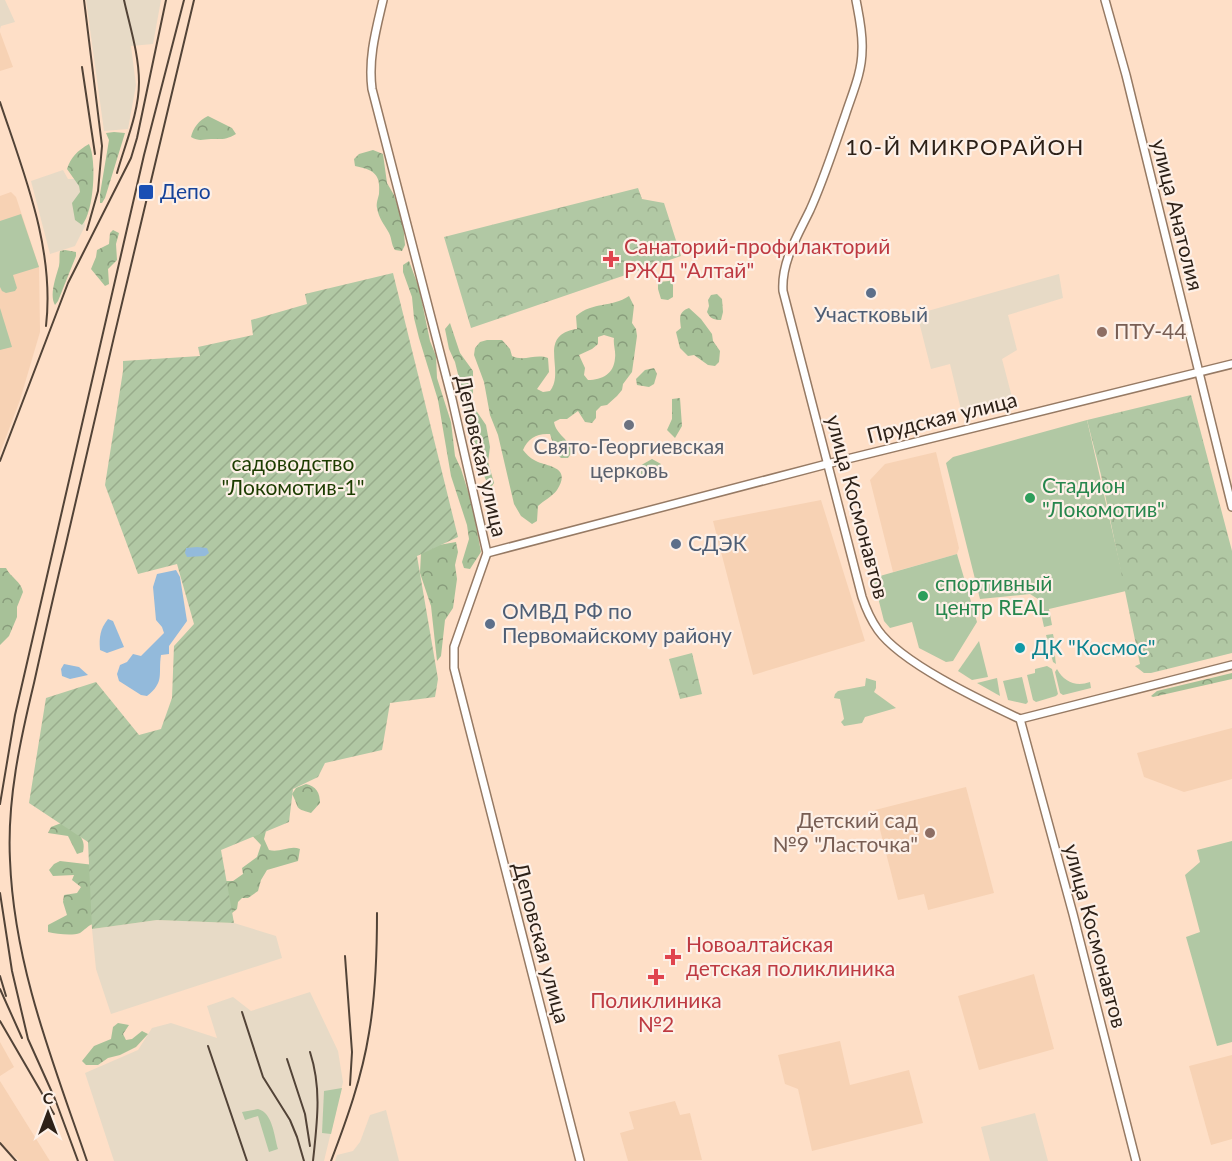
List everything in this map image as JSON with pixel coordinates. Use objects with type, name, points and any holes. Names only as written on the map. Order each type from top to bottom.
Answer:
[{"type":"street","name":"Деповская улица","points":[[383,0],[370,64],[372,89],[452,399],[487,553],[454,647],[454,668],[580,1161]]},
{"type":"street","name":"улица Космонавтов","points":[[856,0],[862,40],[858,78],[833,152],[790,251],[783,278],[783,291],[866,610],[878,630],[899,650],[947,681],[1020,719],[1136,1161]]},
{"type":"street","name":"улица Анатолия","points":[[1106,0],[1232,507]]},
{"type":"street","name":"Прудская улица","points":[[487,553],[827,464],[1232,364]]},
{"type":"street","points":[[1020,719],[1232,665]]},
{"type":"shaded area","points":[[0,0],[5,0],[15,22],[1,26],[0,29]]},
{"type":"shaded area","points":[[86,0],[161,0],[153,44],[131,46],[136,85],[128,129],[104,131]]},
{"type":"shaded area","points":[[0,32],[13,67],[0,71]]},
{"type":"shaded area","points":[[63,170],[68,179],[78,179],[85,226],[75,246],[50,254],[31,181]]},
{"type":"shaded area","points":[[11,192],[16,197],[39,267],[40,332],[20,400],[0,453],[0,196]]},
{"type":"shaded area","points":[[1059,274],[1063,298],[1008,315],[1017,350],[1002,359],[1013,401],[962,414],[950,364],[931,369],[917,314]]},
{"type":"shaded area","points":[[936,452],[959,548],[957,554],[893,572],[870,480],[885,464]]},
{"type":"shaded area","points":[[821,500],[865,641],[753,675],[713,521]]},
{"type":"shaded area","points":[[1232,728],[1232,779],[1184,792],[1144,777],[1137,753]]},
{"type":"shaded area","name":"Детский сад №9 \"Ласточка\"","points":[[966,787],[994,893],[928,910],[924,894],[898,900],[875,810]]},
{"type":"shaded area","points":[[157,920],[234,923],[276,936],[282,958],[111,1014],[96,969],[92,929]]},
{"type":"shaded area","points":[[1034,974],[1054,1049],[979,1070],[958,996]]},
{"type":"shaded area","points":[[310,992],[338,1051],[343,1082],[324,1161],[114,1161],[85,1073],[138,1050],[152,1028],[171,1023],[217,1038],[207,1006],[233,997],[251,1011]]},
{"type":"shaded area","points":[[840,1041],[850,1085],[909,1070],[923,1123],[812,1151],[798,1089],[785,1084],[778,1055]]},
{"type":"shaded area","points":[[0,1042],[14,1067],[0,1076]]},
{"type":"shaded area","points":[[1232,1055],[1232,1139],[1211,1145],[1189,1066]]},
{"type":"shaded area","points":[[0,1081],[50,1161],[20,1161],[0,1145]]},
{"type":"shaded area","points":[[675,1101],[680,1115],[690,1113],[702,1160],[628,1161],[620,1133],[634,1129],[629,1112]]},
{"type":"shaded area","points":[[386,1110],[399,1161],[335,1161],[337,1155],[353,1151],[360,1142],[370,1115]]},
{"type":"shaded area","points":[[1035,1113],[1048,1161],[990,1161],[981,1127]]},
{"type":"green space","points":[[208,116],[232,128],[236,134],[221,139],[199,140],[191,137],[197,125]]},
{"type":"green space","points":[[106,133],[125,133],[105,198],[100,203],[109,140]]},
{"type":"green space","points":[[89,144],[93,162],[92,198],[82,225],[75,220],[72,203],[80,192],[79,186],[67,169],[75,155]]},
{"type":"green space","points":[[373,150],[383,154],[387,183],[394,195],[403,223],[405,245],[402,251],[395,250],[379,215],[377,177],[367,169],[355,166],[354,159],[359,154]]},
{"type":"green space","points":[[638,188],[642,199],[664,203],[681,256],[471,328],[444,237]]},
{"type":"green space","points":[[21,214],[39,267],[13,275],[17,288],[15,291],[6,293],[0,287],[0,221]]},
{"type":"green space","points":[[113,230],[119,233],[116,244],[117,260],[108,269],[109,284],[105,286],[91,269],[97,250],[109,244],[110,233]]},
{"type":"green space","points":[[60,251],[76,252],[76,256],[55,305],[53,296]]},
{"type":"green space","points":[[409,261],[419,288],[430,341],[436,356],[437,378],[451,422],[455,456],[472,504],[481,552],[470,569],[464,568],[462,562],[469,539],[467,525],[451,476],[438,400],[419,338],[412,297],[403,272],[403,265]]},
{"type":"green space","name":"садоводство \"Локомотив-1\"","points":[[393,273],[458,537],[417,556],[438,679],[435,697],[390,703],[382,750],[325,763],[318,777],[293,789],[289,822],[221,850],[234,923],[157,920],[92,929],[88,842],[29,803],[46,698],[96,682],[139,735],[161,729],[172,698],[174,646],[194,624],[177,564],[138,574],[105,485],[123,361],[200,356],[198,347],[253,335],[251,320],[307,304],[305,294]]},
{"type":"green space","points":[[673,278],[673,297],[668,300],[661,299],[658,282],[669,281]]},
{"type":"green space","points":[[717,294],[722,299],[721,320],[712,318],[707,312],[708,300],[711,295]]},
{"type":"green space","points":[[629,296],[634,306],[632,323],[637,336],[632,372],[617,396],[596,411],[596,418],[592,423],[585,422],[578,411],[567,419],[554,422],[557,430],[571,448],[572,452],[568,458],[561,458],[556,453],[550,434],[534,437],[525,446],[523,450],[529,457],[558,470],[562,477],[557,490],[538,506],[537,521],[532,524],[521,516],[514,504],[498,435],[490,415],[484,382],[474,355],[475,348],[480,342],[502,340],[510,349],[512,356],[516,358],[539,356],[548,358],[549,372],[537,389],[543,392],[550,391],[554,383],[554,355],[558,338],[577,329],[576,316],[583,311]],"holes":[[[604,335],[614,338],[614,364],[610,372],[598,379],[588,380],[584,375],[585,368],[579,355],[598,344],[598,337]]]},
{"type":"green space","points":[[0,308],[12,347],[0,350]]},
{"type":"green space","points":[[689,308],[712,334],[713,341],[720,351],[719,362],[715,366],[708,365],[694,355],[688,356],[680,348],[676,332],[681,328],[681,313]]},
{"type":"green space","points":[[450,323],[460,353],[473,371],[473,406],[486,425],[490,447],[488,462],[494,483],[490,489],[481,469],[455,362],[449,349],[445,329]]},
{"type":"green space","points":[[654,368],[657,374],[654,384],[649,387],[637,385],[636,379],[645,370]]},
{"type":"green space","points":[[1191,395],[1232,551],[1232,653],[1144,673],[1135,666],[1140,664],[1101,475],[1087,420]]},
{"type":"green space","points":[[680,398],[682,426],[675,438],[667,430],[672,419],[672,399]]},
{"type":"green space","name":"Стадион \"Локомотив\"","points":[[1087,420],[1126,591],[1049,609],[1052,625],[1044,627],[1038,599],[1030,594],[980,599],[946,463],[953,457]]},
{"type":"green space","points":[[652,459],[661,464],[655,471],[633,476],[629,472]]},
{"type":"green space","points":[[456,542],[457,579],[453,608],[445,620],[441,656],[437,661],[431,606],[420,573],[421,553],[433,546]]},
{"type":"green space","name":"спортивный центр REAL","points":[[957,554],[977,622],[953,661],[946,662],[919,648],[912,622],[890,628],[884,621],[873,578]]},
{"type":"green space","points":[[0,568],[6,568],[23,592],[17,607],[17,617],[9,636],[0,645]]},
{"type":"green space","points":[[1053,634],[1056,664],[1053,662],[1046,635]]},
{"type":"green space","points":[[979,641],[988,677],[972,680],[958,671]]},
{"type":"green space","points":[[692,653],[702,694],[680,699],[669,659]]},
{"type":"green space","points":[[1047,666],[1052,669],[1058,694],[1036,702],[1033,700],[1027,675],[1035,673],[1035,669]]},
{"type":"green space","points":[[1057,669],[1067,680],[1075,684],[1090,682],[1091,688],[1063,695],[1060,693],[1055,672]]},
{"type":"green space","points":[[1232,673],[1232,679],[1151,696],[1157,691]]},
{"type":"green space","points":[[1022,677],[1028,702],[1026,704],[1008,700],[1003,681]]},
{"type":"green space","points":[[866,678],[876,681],[874,692],[896,708],[865,717],[862,723],[844,726],[841,722],[844,719],[840,699],[834,698],[835,694],[838,691],[865,686]]},
{"type":"green space","points":[[997,678],[1000,696],[977,683]]},
{"type":"green space","points":[[306,784],[315,788],[320,799],[320,803],[311,813],[298,807],[292,794],[296,788]]},
{"type":"green space","points":[[64,822],[82,838],[83,852],[77,854],[68,836],[48,833],[51,827]]},
{"type":"green space","points":[[267,827],[264,839],[269,850],[300,849],[298,861],[267,870],[258,891],[248,898],[242,898],[238,902],[237,909],[232,913],[213,881],[233,881],[243,874],[242,868],[257,857],[261,845],[245,828]]},
{"type":"green space","points":[[1232,841],[1232,1042],[1217,1046],[1186,937],[1200,932],[1185,875],[1200,862],[1197,850]]},
{"type":"green space","points":[[60,861],[94,865],[93,924],[77,934],[48,932],[48,925],[67,915],[63,902],[64,895],[77,893],[81,887],[72,880],[74,875],[53,876],[49,870]]},
{"type":"green space","points":[[118,1023],[129,1025],[123,1034],[126,1040],[132,1039],[142,1031],[148,1034],[136,1047],[120,1055],[108,1058],[98,1065],[86,1065],[82,1061],[94,1046],[111,1039],[113,1027]]},
{"type":"green space","points":[[342,1088],[331,1134],[322,1133],[324,1091]]},
{"type":"green space","points":[[258,1109],[263,1111],[270,1120],[278,1149],[269,1152],[258,1116],[245,1120],[242,1112]]},
{"type":"water","points":[[186,548],[207,548],[209,553],[205,556],[187,557]]},
{"type":"water","points":[[176,570],[180,577],[187,621],[169,646],[169,654],[161,655],[159,682],[147,696],[141,695],[119,681],[117,674],[120,665],[127,662],[133,654],[141,656],[164,633],[156,620],[153,587],[157,574]]},
{"type":"water","points":[[108,619],[113,621],[124,647],[107,653],[100,650],[100,641],[102,630]]},
{"type":"water","points":[[64,664],[79,667],[88,675],[70,679],[62,676],[61,669]]},
{"type":"railway","points":[[84,0],[102,146],[98,191],[87,230]]},
{"type":"railway","points":[[117,173],[134,117],[139,82],[136,51],[124,0]]},
{"type":"railway","points":[[0,461],[68,283],[131,158],[166,0]]},
{"type":"railway","points":[[0,804],[15,715],[144,155],[184,0]]},
{"type":"railway","points":[[87,1161],[37,1013],[19,938],[10,860],[13,793],[19,749],[29,705],[194,0]]},
{"type":"railway","points":[[82,67],[95,154]]},
{"type":"railway","points":[[0,102],[27,184],[42,240],[48,297],[46,326]]},
{"type":"railway","points":[[0,893],[12,971],[28,1039],[55,1099],[78,1161]]},
{"type":"railway","points":[[331,1161],[353,1098],[366,1049],[375,988],[377,913]]},
{"type":"railway","points":[[345,956],[352,1052],[350,1085]]},
{"type":"railway","points":[[0,976],[6,996]]},
{"type":"railway","points":[[0,989],[22,1038]]},
{"type":"railway","points":[[242,1012],[263,1077],[290,1120],[304,1161]]},
{"type":"railway","points":[[0,1021],[54,1114]]},
{"type":"railway","points":[[208,1046],[247,1161]]},
{"type":"railway","points":[[310,1052],[317,1093],[313,1161]]},
{"type":"railway","points":[[287,1059],[305,1114],[310,1146]]},
{"type":"railway","points":[[0,1143],[16,1161]]},
{"type":"place","name":"Депо","points":[[146,192]]},
{"type":"place","name":"Санаторий-профилакторий РЖД \"Алтай\"","points":[[611,259]]},
{"type":"place","name":"Участковый","points":[[871,293]]},
{"type":"place","name":"ПТУ-44","points":[[1102,332]]},
{"type":"place","name":"Свято-Георгиевская церковь","points":[[629,425]]},
{"type":"place","name":"Стадион \"Локомотив\"","points":[[1030,498]]},
{"type":"place","name":"СДЭК","points":[[676,544]]},
{"type":"place","name":"спортивный центр REAL","points":[[923,596]]},
{"type":"place","name":"ОМВД РФ по Первомайскому району","points":[[490,624]]},
{"type":"place","name":"ДК \"Космос\"","points":[[1020,648]]},
{"type":"place","name":"Детский сад №9 \"Ласточка\"","points":[[930,833]]},
{"type":"place","name":"Новоалтайская детская поликлиника","points":[[673,957]]},
{"type":"place","name":"Поликлиника №2","points":[[656,977]]},
{"type":"district","name":"10-Й МИКРОРАЙОН","points":[[965,147]]}]
